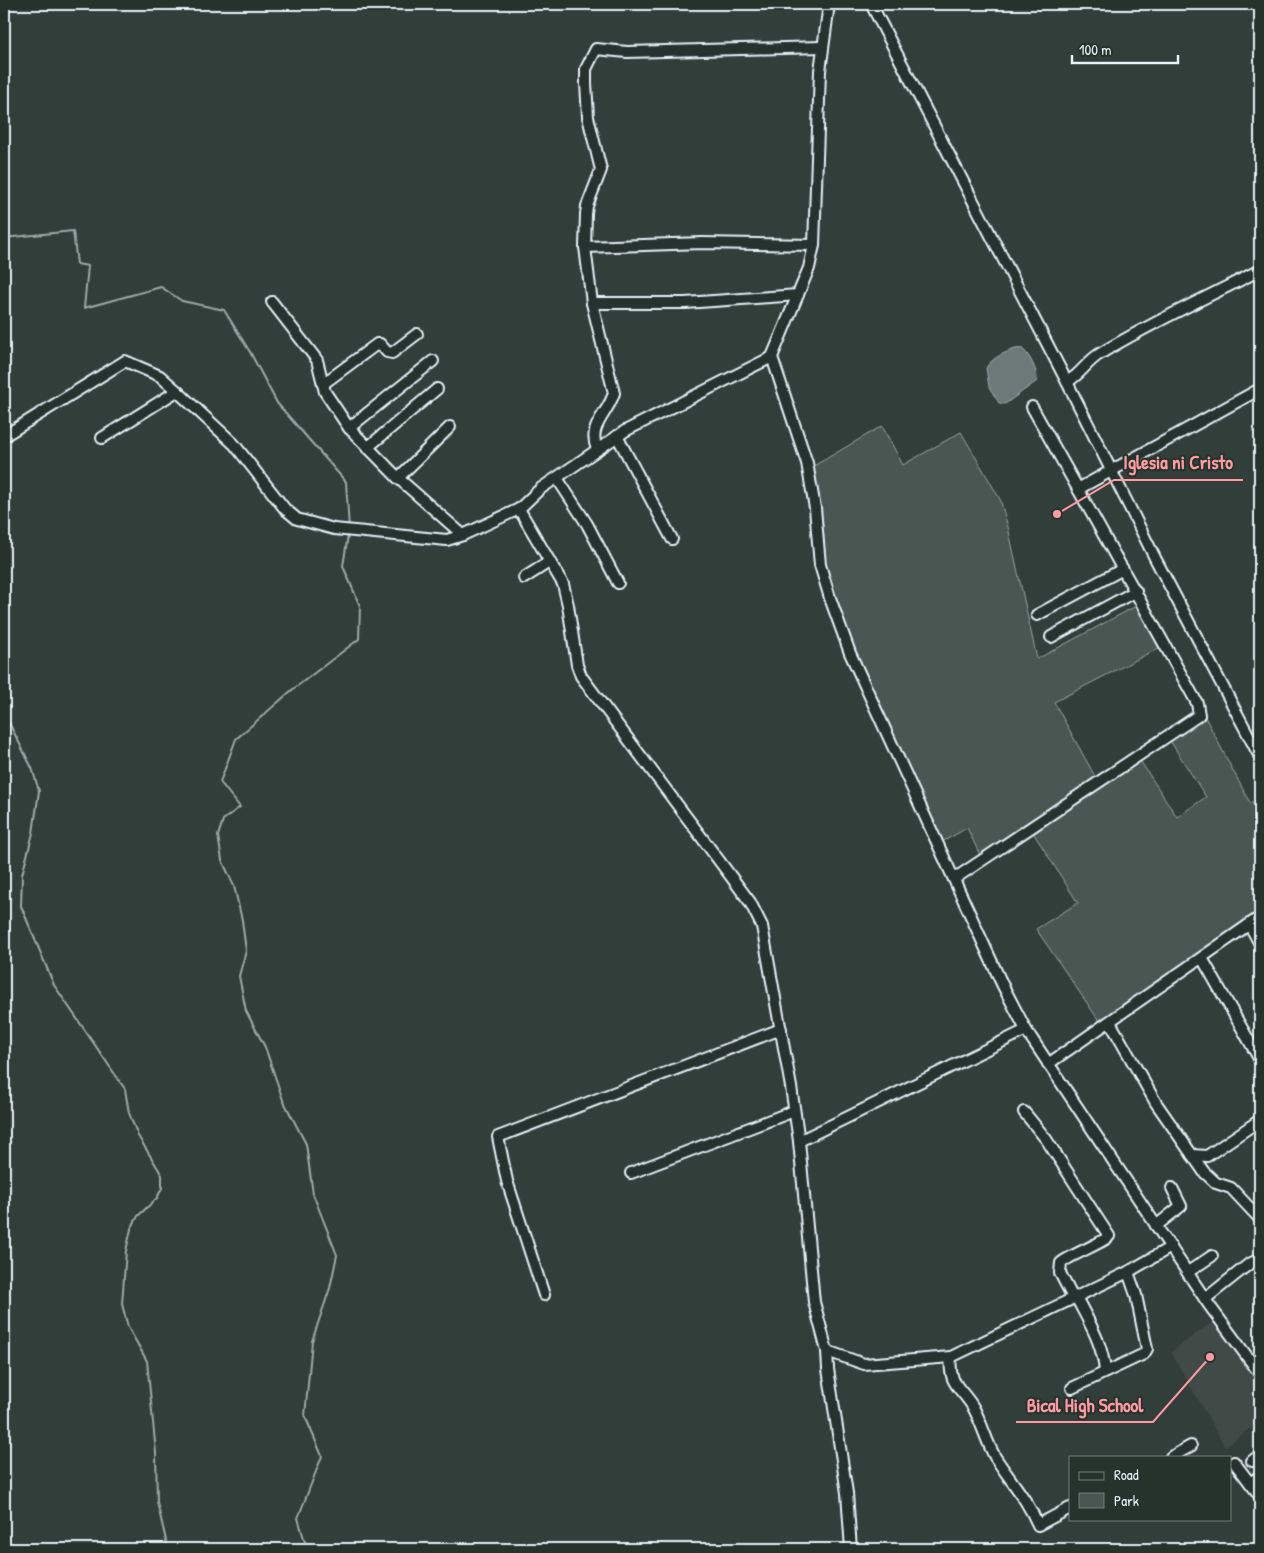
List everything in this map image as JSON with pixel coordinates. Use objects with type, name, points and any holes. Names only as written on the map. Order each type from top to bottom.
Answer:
[{"type":"street","points":[[828,4],[822,47],[814,245],[809,268],[772,357],[807,463],[815,508],[820,565],[830,598],[850,653],[1026,1030],[1205,1299],[1260,1374]]},
{"type":"street","points":[[871,4],[1067,382],[1156,560],[1260,757]]},
{"type":"street","points":[[597,449],[593,437],[596,425],[614,393],[592,303],[585,247],[587,206],[601,170],[588,117],[586,83],[586,69],[596,49],[627,52],[822,47]]},
{"type":"street","points":[[585,247],[702,243],[814,245]]},
{"type":"street","points":[[1067,382],[1078,376],[1098,355],[1218,290],[1260,270]]},
{"type":"street","points":[[592,303],[685,303],[798,295]]},
{"type":"street","points":[[272,302],[317,360],[325,392],[350,428],[367,448],[398,478],[463,536]]},
{"type":"street","points":[[323,384],[377,344],[380,344],[387,352],[392,353],[417,334]]},
{"type":"street","points":[[4,436],[125,361],[160,376],[177,390],[234,444],[291,515],[297,519],[334,529],[438,540],[463,536],[519,509],[557,478],[617,436],[686,398],[772,357]]},
{"type":"street","points":[[350,428],[434,361]]},
{"type":"street","points":[[367,448],[437,388]]},
{"type":"street","points":[[1078,489],[1260,389]]},
{"type":"street","points":[[102,438],[177,390]]},
{"type":"street","points":[[954,879],[1199,715],[1197,703],[1032,407]]},
{"type":"street","points":[[398,478],[450,427]]},
{"type":"street","points":[[617,436],[672,539]]},
{"type":"street","points":[[557,478],[586,524],[618,583]]},
{"type":"street","points":[[519,509],[566,593],[577,666],[581,676],[758,915],[766,945],[799,1141],[814,1302],[827,1351],[828,1369],[847,1493],[851,1549]]},
{"type":"street","points":[[524,578],[549,562]]},
{"type":"street","points":[[1037,615],[1123,569]]},
{"type":"street","points":[[1051,638],[1136,591]]},
{"type":"street","points":[[1048,1064],[1260,917]]},
{"type":"street","points":[[1249,924],[1260,944]]},
{"type":"street","points":[[1202,958],[1260,1060]]},
{"type":"street","points":[[1110,1022],[1156,1103],[1192,1155],[1212,1180],[1231,1188],[1260,1219]]},
{"type":"street","points":[[544,1295],[507,1181],[498,1138],[781,1029]]},
{"type":"street","points":[[799,1141],[1026,1030]]},
{"type":"street","points":[[631,1173],[794,1111]]},
{"type":"street","points":[[1024,1112],[1046,1139],[1108,1236],[1106,1239],[1092,1244],[1061,1263],[1060,1273],[1099,1340],[1103,1353],[1105,1372]]},
{"type":"street","points":[[1192,1155],[1207,1156],[1260,1120]]},
{"type":"street","points":[[1156,1226],[1181,1206],[1172,1188]]},
{"type":"street","points":[[827,1351],[864,1364],[951,1357],[1128,1272],[1171,1247]]},
{"type":"street","points":[[1188,1272],[1212,1256]]},
{"type":"street","points":[[1205,1299],[1249,1264],[1260,1259]]},
{"type":"street","points":[[1072,1388],[1144,1354],[1148,1348],[1136,1295],[1128,1272]]},
{"type":"street","points":[[951,1357],[951,1375],[954,1384],[973,1407],[996,1457],[1030,1507],[1038,1525],[1069,1509]]},
{"type":"street","points":[[1173,1456],[1191,1446]]},
{"type":"street","points":[[1234,1462],[1260,1496]]},
{"type":"street","points":[[1250,1483],[1260,1476]]},
{"type":"shaded area","points":[[1021,348],[1032,363],[1037,381],[1005,404],[999,403],[989,387],[986,368],[988,364],[1001,355]]},
{"type":"shaded area","points":[[1218,1318],[1260,1377],[1260,1421],[1225,1447],[1171,1352]]},
{"type":"green space","points":[[882,426],[903,465],[961,432],[1000,499],[1037,659],[1140,604],[1161,647],[1054,702],[1097,780],[981,857],[967,828],[942,842],[854,651],[825,572],[812,467]]},
{"type":"green space","points":[[1204,715],[1250,803],[1260,799],[1260,910],[1100,1022],[1036,929],[1078,903],[1032,831],[1139,759],[1177,817],[1206,797],[1169,739]]},
{"type":"waterway","points":[[4,238],[73,231],[77,264],[88,266],[84,308],[161,287],[182,301],[224,310],[250,352],[277,403],[346,482],[349,528]]},
{"type":"waterway","points":[[307,1549],[298,1518],[322,1456],[305,1416],[312,1341],[330,1288],[337,1255],[313,1194],[306,1144],[283,1100],[265,1047],[246,1011],[239,976],[246,951],[242,920],[234,886],[222,860],[218,836],[223,820],[240,807],[220,782],[236,739],[292,690],[359,639],[360,606],[343,566],[348,535]]},
{"type":"waterway","points":[[4,713],[32,768],[39,791],[33,833],[22,875],[21,906],[54,985],[125,1089],[129,1113],[138,1136],[162,1175],[162,1188],[157,1198],[138,1216],[131,1229],[126,1251],[122,1304],[128,1327],[147,1361],[156,1453],[157,1502],[168,1549]]},
{"type":"place","name":"Iglesia ni Cristo","points":[[1057,514]]},
{"type":"place","name":"Bical High School","points":[[1210,1357]]}]
